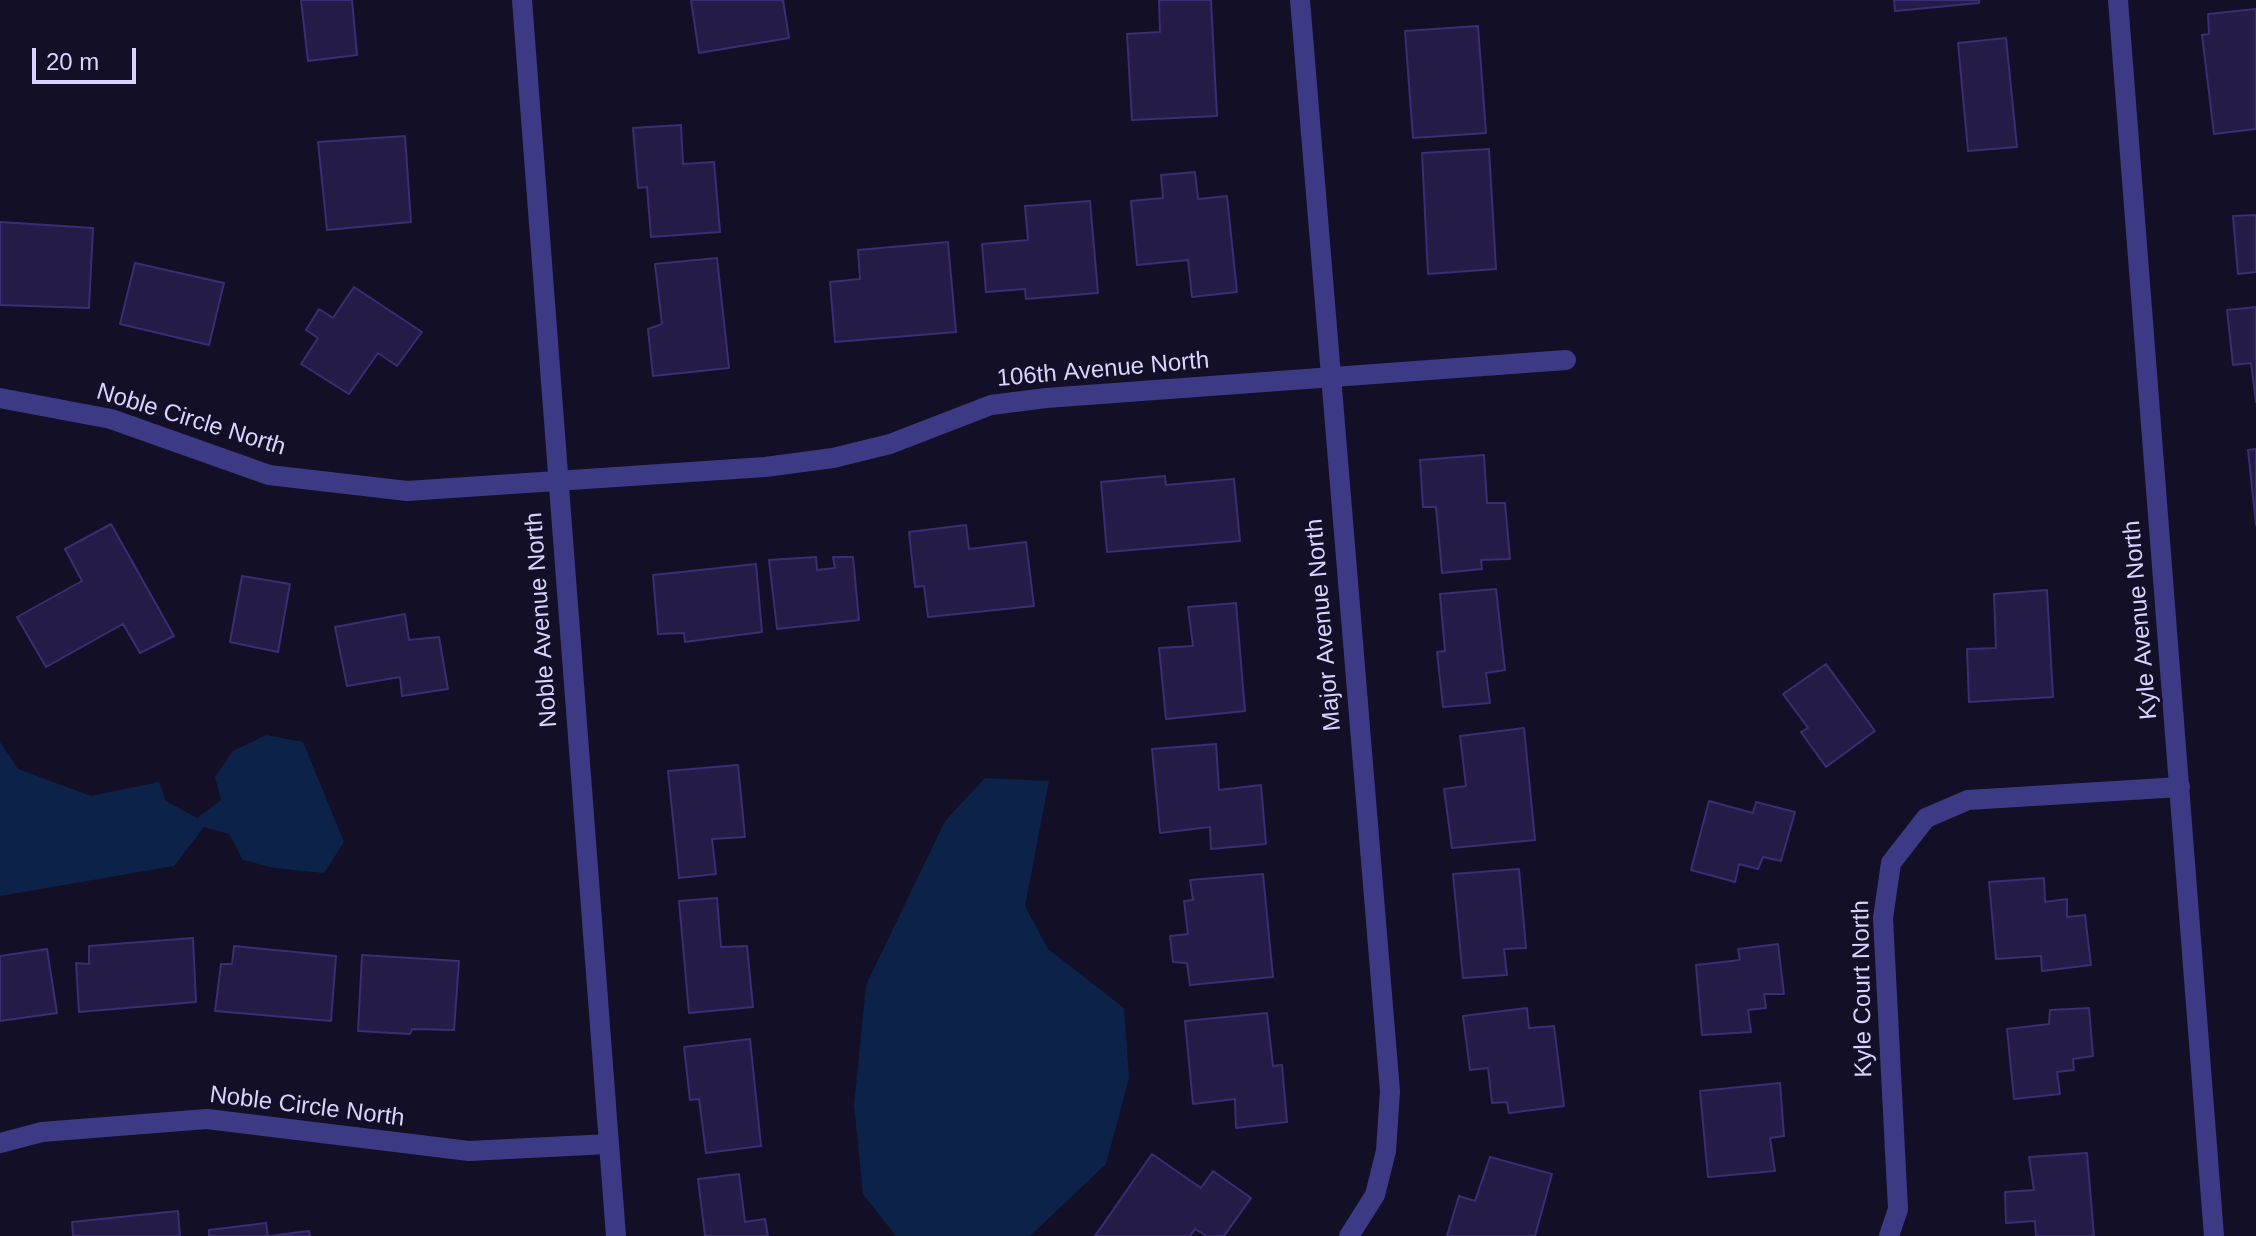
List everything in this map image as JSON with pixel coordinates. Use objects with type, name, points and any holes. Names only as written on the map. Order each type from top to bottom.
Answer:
[{"type":"street","name":"Noble Avenue North","points":[[522,0],[616,1236]]},
{"type":"street","name":"Major Avenue North","points":[[1300,0],[1390,1091],[1386,1151],[1375,1195],[1349,1236]]},
{"type":"street","name":"Kyle Avenue North","points":[[2118,0],[2214,1236]]},
{"type":"street","name":"106th Avenue North","points":[[558,479],[765,467],[833,458],[890,444],[952,418],[1005,403],[1566,360]]},
{"type":"street","name":"Noble Circle North","points":[[0,398],[111,419],[269,475],[407,491],[558,479]]},
{"type":"street","name":"Kyle Court North","points":[[1889,1236],[1898,1209],[1883,918],[1891,863],[1926,818],[1968,800],[2180,787]]},
{"type":"street","name":"Noble Circle North","points":[[0,1143],[42,1132],[207,1119],[469,1151],[609,1144]]},
{"type":"water","points":[[266,735],[303,742],[344,842],[324,873],[274,868],[243,860],[229,834],[204,827],[174,866],[0,896],[0,742],[18,769],[91,796],[159,782],[166,801],[197,818],[221,800],[215,777],[233,751]]},
{"type":"water","points":[[985,778],[1049,781],[1025,906],[1048,949],[1124,1008],[1129,1078],[1106,1164],[1030,1236],[896,1236],[863,1194],[854,1105],[866,985],[945,821]]},
{"type":"building","points":[[301,0],[352,0],[357,55],[308,61]]},
{"type":"building","points":[[691,0],[783,0],[789,38],[699,53]]},
{"type":"building","points":[[1159,0],[1211,0],[1217,116],[1132,120],[1127,34],[1160,32]]},
{"type":"building","points":[[1894,0],[1979,0],[1979,3],[1895,11]]},
{"type":"building","points":[[2256,9],[2256,129],[2214,134],[2202,35],[2209,34],[2208,14]]},
{"type":"building","points":[[1478,26],[1486,133],[1413,138],[1405,31]]},
{"type":"building","points":[[2006,38],[2017,147],[1968,151],[1958,43]]},
{"type":"building","points":[[681,125],[683,164],[714,162],[720,232],[651,237],[647,187],[638,188],[633,128]]},
{"type":"building","points":[[405,136],[411,222],[327,230],[318,142]]},
{"type":"building","points":[[1489,149],[1496,269],[1428,274],[1422,153]]},
{"type":"building","points":[[1195,172],[1198,199],[1227,196],[1237,292],[1192,297],[1188,260],[1137,265],[1131,201],[1163,198],[1161,175]]},
{"type":"building","points":[[1090,201],[1098,293],[1026,299],[1025,289],[986,292],[982,244],[1028,240],[1025,206]]},
{"type":"building","points":[[2256,215],[2256,272],[2238,274],[2233,216]]},
{"type":"building","points":[[0,222],[93,228],[89,308],[0,305]]},
{"type":"building","points":[[948,242],[956,332],[835,342],[830,282],[860,279],[858,250]]},
{"type":"building","points":[[717,258],[729,368],[653,376],[648,329],[662,324],[655,264]]},
{"type":"building","points":[[135,263],[224,283],[209,345],[120,324]]},
{"type":"building","points":[[354,287],[422,332],[397,366],[378,353],[349,394],[301,364],[318,338],[306,330],[319,309],[333,318]]},
{"type":"building","points":[[2256,307],[2256,402],[2251,363],[2233,365],[2227,310]]},
{"type":"building","points":[[2256,449],[2256,525],[2248,450]]},
{"type":"building","points":[[1484,455],[1487,503],[1505,503],[1510,559],[1481,560],[1482,569],[1442,573],[1436,507],[1423,507],[1420,460]]},
{"type":"building","points":[[1165,476],[1166,485],[1234,479],[1240,541],[1107,552],[1101,482]]},
{"type":"building","points":[[111,524],[174,636],[140,653],[123,624],[46,667],[17,617],[82,581],[65,549]]},
{"type":"building","points":[[966,525],[969,549],[1026,542],[1034,606],[928,617],[924,586],[915,587],[909,532]]},
{"type":"building","points":[[816,557],[817,570],[835,568],[833,557],[853,557],[859,620],[777,629],[769,560]]},
{"type":"building","points":[[756,564],[762,632],[685,642],[684,633],[658,634],[653,575]]},
{"type":"building","points":[[242,576],[290,584],[278,652],[230,642]]},
{"type":"building","points":[[1496,589],[1505,670],[1486,673],[1490,703],[1443,707],[1437,652],[1445,651],[1440,594]]},
{"type":"building","points":[[2047,590],[2053,697],[1969,702],[1967,649],[1996,648],[1994,594]]},
{"type":"building","points":[[1236,603],[1245,711],[1166,719],[1159,648],[1193,646],[1188,607]]},
{"type":"building","points":[[405,614],[409,640],[439,637],[448,689],[402,696],[400,677],[347,686],[335,627]]},
{"type":"building","points":[[1826,664],[1875,731],[1826,767],[1801,732],[1808,728],[1783,694]]},
{"type":"building","points":[[1524,728],[1535,840],[1452,848],[1444,789],[1466,786],[1460,736]]},
{"type":"building","points":[[1216,744],[1219,790],[1261,785],[1266,844],[1211,849],[1210,827],[1160,833],[1152,749]]},
{"type":"building","points":[[738,765],[745,837],[712,839],[716,874],[679,878],[668,771]]},
{"type":"building","points":[[1709,801],[1753,813],[1756,802],[1795,812],[1781,861],[1763,857],[1758,869],[1739,864],[1735,882],[1691,870]]},
{"type":"building","points":[[1519,869],[1526,948],[1504,949],[1507,975],[1463,978],[1453,874]]},
{"type":"building","points":[[1263,874],[1273,977],[1190,985],[1187,963],[1173,962],[1170,936],[1188,934],[1184,901],[1193,900],[1190,880]]},
{"type":"building","points":[[2044,878],[2045,902],[2067,899],[2067,917],[2085,915],[2091,965],[2042,971],[2041,956],[1996,959],[1989,882]]},
{"type":"building","points":[[717,898],[721,947],[747,946],[753,1007],[689,1013],[679,901]]},
{"type":"building","points":[[193,938],[196,1002],[79,1012],[76,963],[89,964],[89,946]]},
{"type":"building","points":[[1778,944],[1784,994],[1764,994],[1766,1008],[1748,1010],[1751,1032],[1702,1035],[1696,965],[1740,960],[1738,949]]},
{"type":"building","points":[[234,946],[336,956],[331,1021],[215,1011],[221,964],[232,964]]},
{"type":"building","points":[[47,949],[57,1013],[0,1021],[0,956]]},
{"type":"building","points":[[362,955],[459,961],[454,1030],[412,1029],[410,1034],[358,1031]]},
{"type":"building","points":[[1527,1008],[1529,1028],[1554,1026],[1564,1106],[1509,1113],[1507,1102],[1492,1103],[1488,1068],[1470,1070],[1463,1016]]},
{"type":"building","points":[[2089,1008],[2093,1056],[2073,1059],[2074,1070],[2057,1072],[2060,1094],[2014,1099],[2007,1029],[2049,1024],[2050,1010]]},
{"type":"building","points":[[1267,1013],[1273,1066],[1282,1065],[1287,1122],[1236,1128],[1235,1099],[1193,1104],[1185,1021]]},
{"type":"building","points":[[750,1039],[761,1146],[706,1153],[699,1099],[690,1100],[684,1047]]},
{"type":"building","points":[[1780,1083],[1784,1136],[1770,1138],[1775,1171],[1708,1177],[1700,1091]]},
{"type":"building","points":[[2087,1153],[2094,1236],[2036,1236],[2035,1221],[2006,1223],[2005,1192],[2034,1190],[2029,1157]]},
{"type":"building","points":[[1152,1154],[1201,1188],[1213,1171],[1251,1198],[1224,1236],[1207,1236],[1195,1229],[1190,1236],[1095,1236]]},
{"type":"building","points":[[1490,1157],[1552,1174],[1535,1236],[1447,1236],[1459,1196],[1475,1201]]},
{"type":"building","points":[[739,1174],[745,1222],[765,1219],[768,1236],[705,1236],[698,1179]]},
{"type":"building","points":[[178,1211],[180,1236],[73,1236],[72,1222]]},
{"type":"building","points":[[266,1223],[268,1236],[209,1236],[209,1230]]},
{"type":"building","points":[[309,1231],[310,1236],[269,1236]]}]
